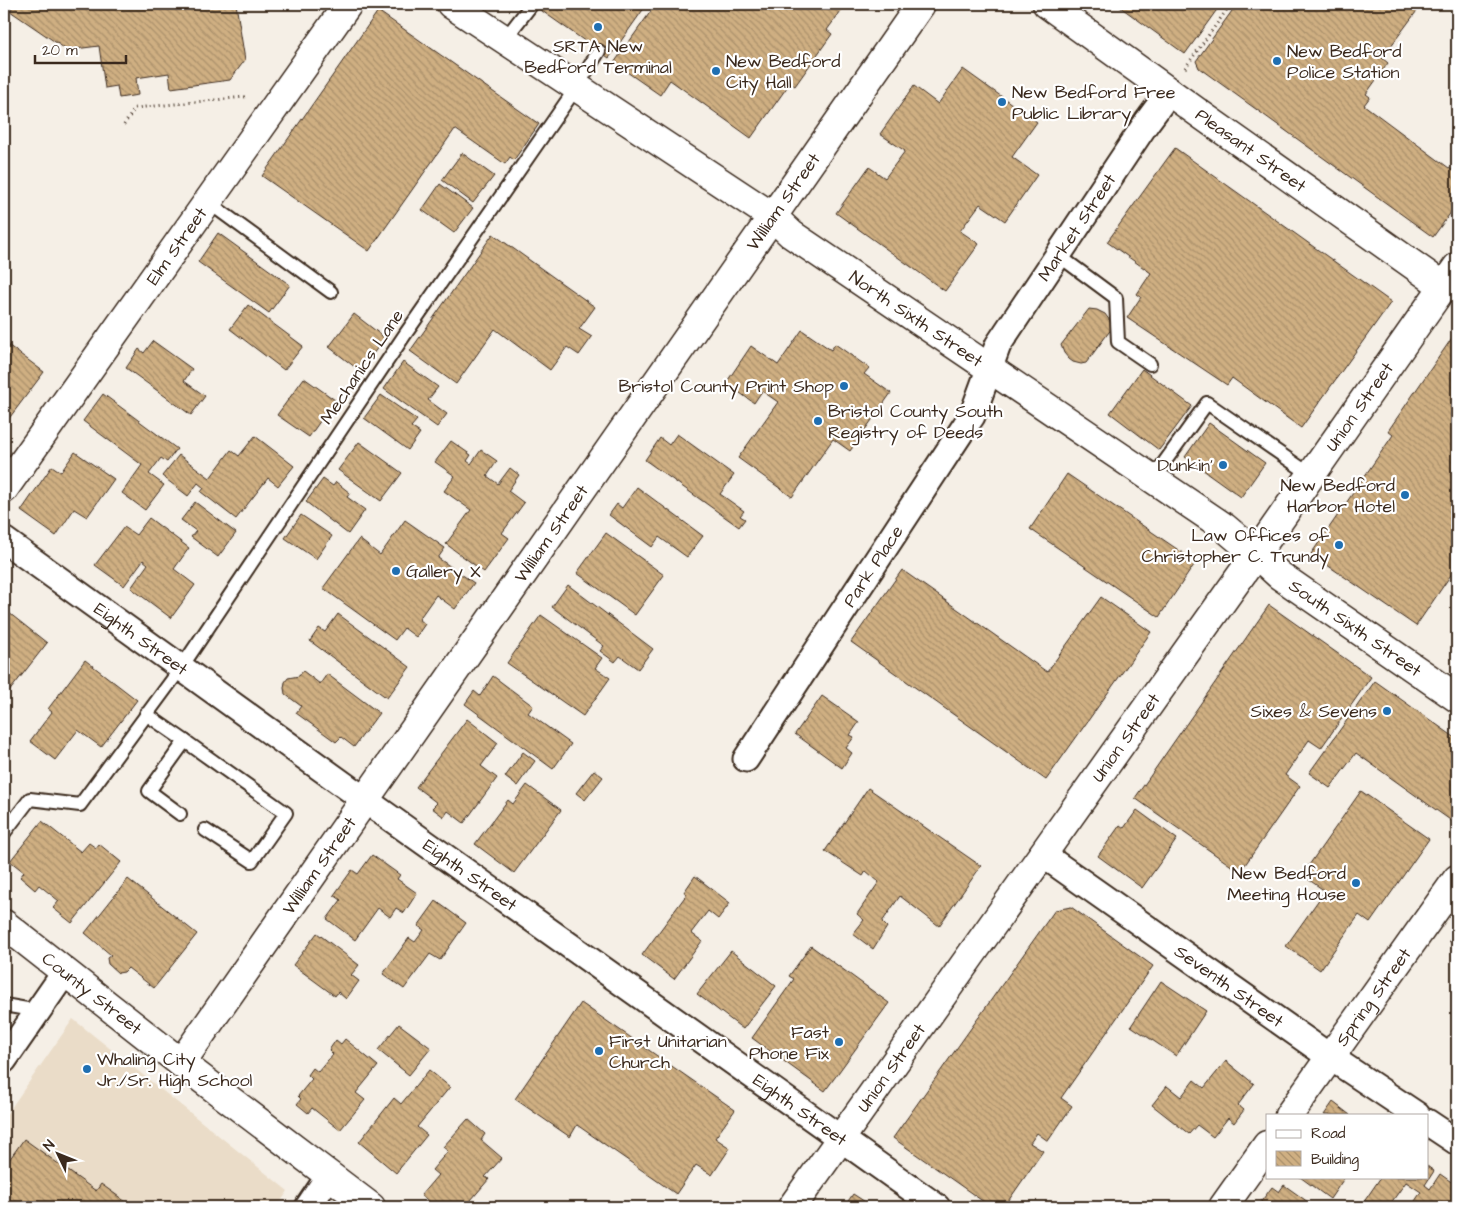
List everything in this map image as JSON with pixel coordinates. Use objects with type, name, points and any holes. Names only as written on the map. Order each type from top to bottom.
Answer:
[{"type":"main road","name":"Elm Street","points":[[4,489],[348,4]]},
{"type":"main road","name":"North Sixth Street","points":[[451,4],[773,217],[791,234],[1224,526],[1256,554]]},
{"type":"main road","name":"William Street","points":[[181,1063],[922,4]]},
{"type":"main road","name":"Pleasant Street","points":[[1047,4],[1208,120],[1453,283]]},
{"type":"main road","name":"Union Street","points":[[792,1207],[1311,474],[1453,283]]},
{"type":"main road","name":"South Sixth Street","points":[[1256,554],[1279,575],[1457,698]]},
{"type":"main road","name":"Spring Street","points":[[1290,1114],[1457,879]]},
{"type":"main road","name":"County Street","points":[[4,924],[181,1063],[371,1207]]},
{"type":"main road","points":[[1223,1207],[1266,1146]]},
{"type":"street","name":"Market Street","points":[[989,367],[998,345],[1147,122],[1170,91]]},
{"type":"street","name":"Park Place","points":[[746,758],[972,416],[989,367]]},
{"type":"street","name":"Eighth Street","points":[[4,540],[364,800],[937,1207]]},
{"type":"street","name":"Seventh Street","points":[[1042,854],[1330,1057],[1416,1114]]},
{"type":"street","points":[[4,1060],[66,972]]},
{"type":"street","points":[[1428,1123],[1457,1142]]},
{"type":"street","points":[[308,1207],[329,1176]]},
{"type":"lane","points":[[504,40],[532,4]]},
{"type":"lane","name":"Mechanics Lane","points":[[4,833],[30,799],[80,805],[181,668],[404,336],[576,88],[599,51]]},
{"type":"lane","points":[[208,202],[331,292]]},
{"type":"lane","points":[[1058,256],[1116,298],[1118,342],[1150,364]]},
{"type":"lane","points":[[1153,478],[1207,403],[1311,474]]},
{"type":"lane","points":[[146,714],[286,813],[252,861],[205,830]]},
{"type":"lane","points":[[180,814],[149,791],[186,741]]},
{"type":"lane","points":[[4,1005],[38,1011]]},
{"type":"path","points":[[236,6],[249,4]]},
{"type":"path","points":[[1170,91],[1231,4]]},
{"type":"path","points":[[124,125],[135,108],[250,96]]},
{"type":"shaded area","name":"Whaling City Jr./Sr. High School","points":[[73,1019],[288,1191],[277,1207],[4,1207],[4,1118]]},
{"type":"building","points":[[15,4],[236,4],[245,60],[230,80],[171,88],[169,73],[136,78],[138,95],[119,98],[117,86],[105,88],[99,46],[67,50],[10,11]]},
{"type":"building","name":"SRTA New Bedford Terminal","points":[[532,4],[647,4],[609,58]]},
{"type":"building","name":"New Bedford City Hall","points":[[656,4],[846,4],[827,30],[832,34],[795,86],[790,83],[751,138],[670,80],[660,95],[614,63]]},
{"type":"building","points":[[1116,4],[1221,4],[1185,54]]},
{"type":"building","points":[[1237,4],[1422,4],[1382,58],[1388,63],[1366,94],[1370,97],[1364,105],[1457,174],[1457,204],[1433,237],[1199,68],[1196,61]]},
{"type":"building","points":[[378,11],[539,124],[514,160],[510,157],[505,164],[455,129],[369,251],[262,176]]},
{"type":"building","points":[[963,69],[1037,122],[1012,157],[1037,175],[1005,221],[980,204],[960,231],[979,244],[945,291],[836,213],[869,167],[885,178],[905,151],[880,134],[914,86],[938,104]]},
{"type":"building","points":[[1175,148],[1391,302],[1301,428],[1232,378],[1227,385],[1127,318],[1141,297],[1137,294],[1151,273],[1107,242]]},
{"type":"building","points":[[462,153],[494,176],[473,203],[442,180]]},
{"type":"building","points":[[440,184],[473,208],[454,233],[422,210]]},
{"type":"building","points":[[218,233],[290,285],[269,313],[198,262]]},
{"type":"building","points":[[493,234],[595,307],[579,329],[592,337],[579,355],[567,347],[550,370],[495,329],[456,384],[410,351]]},
{"type":"building","points":[[248,305],[303,346],[284,370],[230,329]]},
{"type":"building","points":[[1089,309],[1105,314],[1112,328],[1086,363],[1081,364],[1069,359],[1061,345]]},
{"type":"building","points":[[354,314],[385,338],[360,371],[329,347]]},
{"type":"building","name":"Bristol County South Registry of Deeds","points":[[802,330],[831,350],[835,344],[869,368],[864,374],[891,393],[850,451],[833,439],[792,497],[738,458],[778,402],[762,391],[754,403],[726,383],[751,346],[778,365]]},
{"type":"building","name":"New Bedford Harbor Hotel","points":[[1454,335],[1457,337],[1457,566],[1416,626],[1311,554],[1393,435],[1388,431]]},
{"type":"building","points":[[153,341],[192,369],[184,381],[205,396],[191,415],[126,368],[139,349],[144,353]]},
{"type":"building","points":[[4,342],[44,372],[4,425]]},
{"type":"building","points":[[403,362],[438,387],[428,400],[447,414],[437,427],[384,389]]},
{"type":"building","points":[[1142,369],[1192,406],[1159,450],[1110,413]]},
{"type":"building","points":[[304,378],[335,400],[309,437],[277,415]]},
{"type":"building","points":[[103,394],[177,449],[167,462],[161,458],[149,474],[164,485],[145,510],[122,493],[142,465],[83,421]]},
{"type":"building","points":[[381,395],[417,420],[411,427],[420,433],[408,450],[364,418]]},
{"type":"building","points":[[1209,423],[1265,463],[1241,497],[1185,457]]},
{"type":"building","points":[[677,434],[734,475],[720,494],[744,511],[740,516],[745,519],[739,527],[645,460],[660,438],[669,445]]},
{"type":"building","points":[[255,436],[294,466],[278,486],[268,478],[236,519],[201,492],[204,488],[198,483],[188,496],[162,476],[179,455],[210,478],[231,450],[239,456]]},
{"type":"building","points":[[451,441],[471,455],[467,461],[471,464],[481,450],[497,461],[487,476],[498,484],[510,468],[519,475],[508,491],[524,503],[502,533],[509,538],[484,572],[446,544],[471,510],[444,491],[455,476],[435,462]]},
{"type":"building","points":[[359,442],[402,473],[381,501],[338,470]]},
{"type":"building","points":[[75,452],[114,479],[87,517],[74,509],[56,536],[21,511],[52,466],[61,472]]},
{"type":"building","points":[[1067,474],[1196,562],[1159,617],[1030,529]]},
{"type":"building","points":[[323,479],[333,486],[336,482],[350,493],[347,497],[365,510],[348,534],[306,502]]},
{"type":"building","points":[[637,487],[703,536],[687,557],[659,537],[652,547],[609,515],[617,504],[622,508]]},
{"type":"building","points":[[195,502],[236,533],[218,557],[191,537],[196,531],[181,520]]},
{"type":"building","points":[[301,515],[332,536],[316,559],[285,538]]},
{"type":"building","points":[[149,518],[189,548],[174,569],[195,585],[171,618],[131,588],[148,564],[143,560],[124,586],[95,565],[124,527],[136,535]]},
{"type":"building","name":"Gallery X","points":[[405,520],[445,548],[438,558],[474,583],[455,609],[436,595],[419,619],[425,624],[416,637],[404,628],[395,640],[323,588],[359,539],[380,555]]},
{"type":"building","points":[[606,533],[664,575],[635,615],[577,573]]},
{"type":"building","points":[[902,570],[1047,672],[1101,597],[1151,632],[1046,780],[851,642]]},
{"type":"building","points":[[568,585],[653,649],[638,669],[620,656],[615,662],[600,651],[604,646],[552,607]]},
{"type":"building","points":[[1269,605],[1371,677],[1321,748],[1309,740],[1285,775],[1300,786],[1240,872],[1135,798]]},
{"type":"building","points":[[4,609],[47,643],[8,693],[4,689]]},
{"type":"building","points":[[338,614],[410,667],[387,698],[310,641],[319,628],[325,632]]},
{"type":"building","points":[[541,615],[602,658],[595,668],[610,678],[583,716],[507,663]]},
{"type":"building","points":[[85,660],[137,700],[101,747],[78,730],[55,760],[30,741],[52,712],[48,709]]},
{"type":"building","points":[[303,671],[320,684],[327,674],[379,713],[354,747],[341,737],[336,742],[296,713],[301,706],[285,694],[285,682],[288,678],[299,676]]},
{"type":"building","points":[[493,676],[533,706],[528,713],[571,744],[553,769],[465,704],[474,691],[480,696]]},
{"type":"building","points":[[1375,681],[1457,739],[1457,817],[1453,822],[1356,753],[1330,788],[1309,773]]},
{"type":"building","points":[[822,696],[859,722],[850,735],[854,737],[846,748],[852,753],[842,768],[795,734]]},
{"type":"building","points":[[467,719],[498,743],[481,766],[497,778],[464,823],[448,811],[444,817],[432,808],[437,803],[416,787]]},
{"type":"building","points":[[523,752],[535,761],[517,786],[505,777]]},
{"type":"building","points":[[594,770],[603,777],[585,800],[576,793]]},
{"type":"building","points":[[527,785],[561,810],[514,873],[475,844],[508,800],[513,804]]},
{"type":"building","points":[[868,788],[981,866],[939,926],[900,896],[882,922],[887,927],[873,949],[853,934],[864,920],[857,914],[879,882],[866,871],[863,876],[825,851]]},
{"type":"building","name":"New Bedford Meeting House","points":[[1361,791],[1429,839],[1370,923],[1359,915],[1320,970],[1286,946],[1325,891],[1302,875]]},
{"type":"building","points":[[1137,810],[1177,839],[1142,888],[1098,856],[1120,825],[1124,828]]},
{"type":"building","points":[[42,821],[81,852],[89,843],[96,848],[99,844],[121,862],[72,923],[53,908],[59,901],[39,885],[35,890],[20,877],[24,872],[10,861]]},
{"type":"building","points":[[372,855],[400,875],[397,879],[417,893],[404,913],[396,908],[390,917],[378,908],[355,940],[327,919],[341,900],[334,895],[352,870],[358,874]]},
{"type":"building","points":[[695,876],[730,903],[718,919],[708,911],[691,933],[702,941],[674,979],[642,955],[687,894],[684,892]]},
{"type":"building","points":[[128,879],[197,934],[154,988],[128,968],[124,972],[118,973],[108,964],[107,958],[111,955],[85,933]]},
{"type":"building","points":[[436,901],[466,923],[440,960],[430,954],[404,989],[383,974],[409,938],[415,942],[424,930],[418,926]]},
{"type":"building","points":[[1071,907],[1153,966],[1061,1098],[1072,1106],[1048,1141],[1037,1133],[1030,1143],[1043,1151],[1004,1207],[991,1207],[893,1138],[1055,910]]},
{"type":"building","points":[[1457,932],[1457,948],[1449,941]]},
{"type":"building","points":[[317,933],[359,965],[351,975],[359,981],[346,999],[338,992],[335,996],[293,965]]},
{"type":"building","points":[[811,946],[889,1003],[825,1091],[752,1038],[794,979],[789,976]]},
{"type":"building","points":[[731,951],[776,986],[743,1029],[697,994]]},
{"type":"building","points":[[1161,981],[1206,1011],[1176,1056],[1131,1026]]},
{"type":"building","name":"First Unitarian Church","points":[[581,1003],[735,1110],[715,1138],[730,1148],[712,1175],[696,1165],[676,1194],[577,1125],[570,1137],[515,1099]]},
{"type":"building","points":[[399,1024],[431,1048],[409,1075],[378,1050]]},
{"type":"building","points":[[345,1039],[378,1066],[356,1093],[365,1100],[340,1130],[312,1108],[308,1113],[297,1104],[301,1099],[298,1096],[312,1079],[308,1075],[313,1068],[318,1072],[333,1054],[329,1050],[336,1040],[341,1044]]},
{"type":"building","points":[[1226,1061],[1254,1084],[1238,1105],[1244,1110],[1234,1123],[1228,1118],[1213,1137],[1197,1125],[1189,1134],[1152,1105],[1167,1086],[1181,1097],[1194,1080],[1204,1088]]},
{"type":"building","points":[[429,1070],[450,1087],[417,1127],[427,1135],[396,1173],[359,1142],[394,1098],[401,1104]]},
{"type":"building","points":[[1333,1102],[1349,1114],[1325,1114]]},
{"type":"building","points":[[468,1119],[485,1134],[481,1140],[502,1158],[485,1177],[489,1179],[465,1207],[445,1207],[438,1202],[434,1206],[421,1195],[438,1175],[432,1170],[448,1151],[443,1147]]},
{"type":"building","points":[[24,1139],[96,1191],[101,1184],[133,1207],[4,1207],[4,1167]]},
{"type":"building","points":[[1428,1167],[1434,1171],[1425,1185],[1430,1189],[1440,1174],[1457,1186],[1457,1207],[1417,1207],[1413,1204],[1421,1192],[1406,1182],[1388,1207],[1361,1206],[1380,1178],[1428,1178]]},
{"type":"building","points":[[1301,1178],[1344,1178],[1330,1199]]},
{"type":"building","points":[[1284,1185],[1315,1207],[1257,1207],[1272,1187],[1279,1192]]},
{"type":"building","points":[[853,1194],[873,1207],[844,1207]]},
{"type":"place","name":"SRTA New Bedford Terminal","points":[[598,27]]},
{"type":"place","name":"New Bedford Police Station","points":[[1277,61]]},
{"type":"place","name":"New Bedford City Hall","points":[[716,71]]},
{"type":"place","name":"New Bedford Free Public Library","points":[[1002,102]]},
{"type":"place","name":"Bristol County Print Shop","points":[[844,386]]},
{"type":"place","name":"Bristol County South Registry of Deeds","points":[[818,421]]},
{"type":"place","name":"Dunkin'","points":[[1223,465]]},
{"type":"place","name":"New Bedford Harbor Hotel","points":[[1405,495]]},
{"type":"place","name":"Law Offices of Christopher C. Trundy","points":[[1339,545]]},
{"type":"place","name":"Gallery X","points":[[396,571]]},
{"type":"place","name":"Sixes & Sevens","points":[[1387,711]]},
{"type":"place","name":"New Bedford Meeting House","points":[[1356,883]]},
{"type":"place","name":"Fast Phone Fix","points":[[839,1042]]},
{"type":"place","name":"First Unitarian Church","points":[[599,1051]]},
{"type":"place","name":"Whaling City Jr./Sr. High School","points":[[87,1069]]}]
